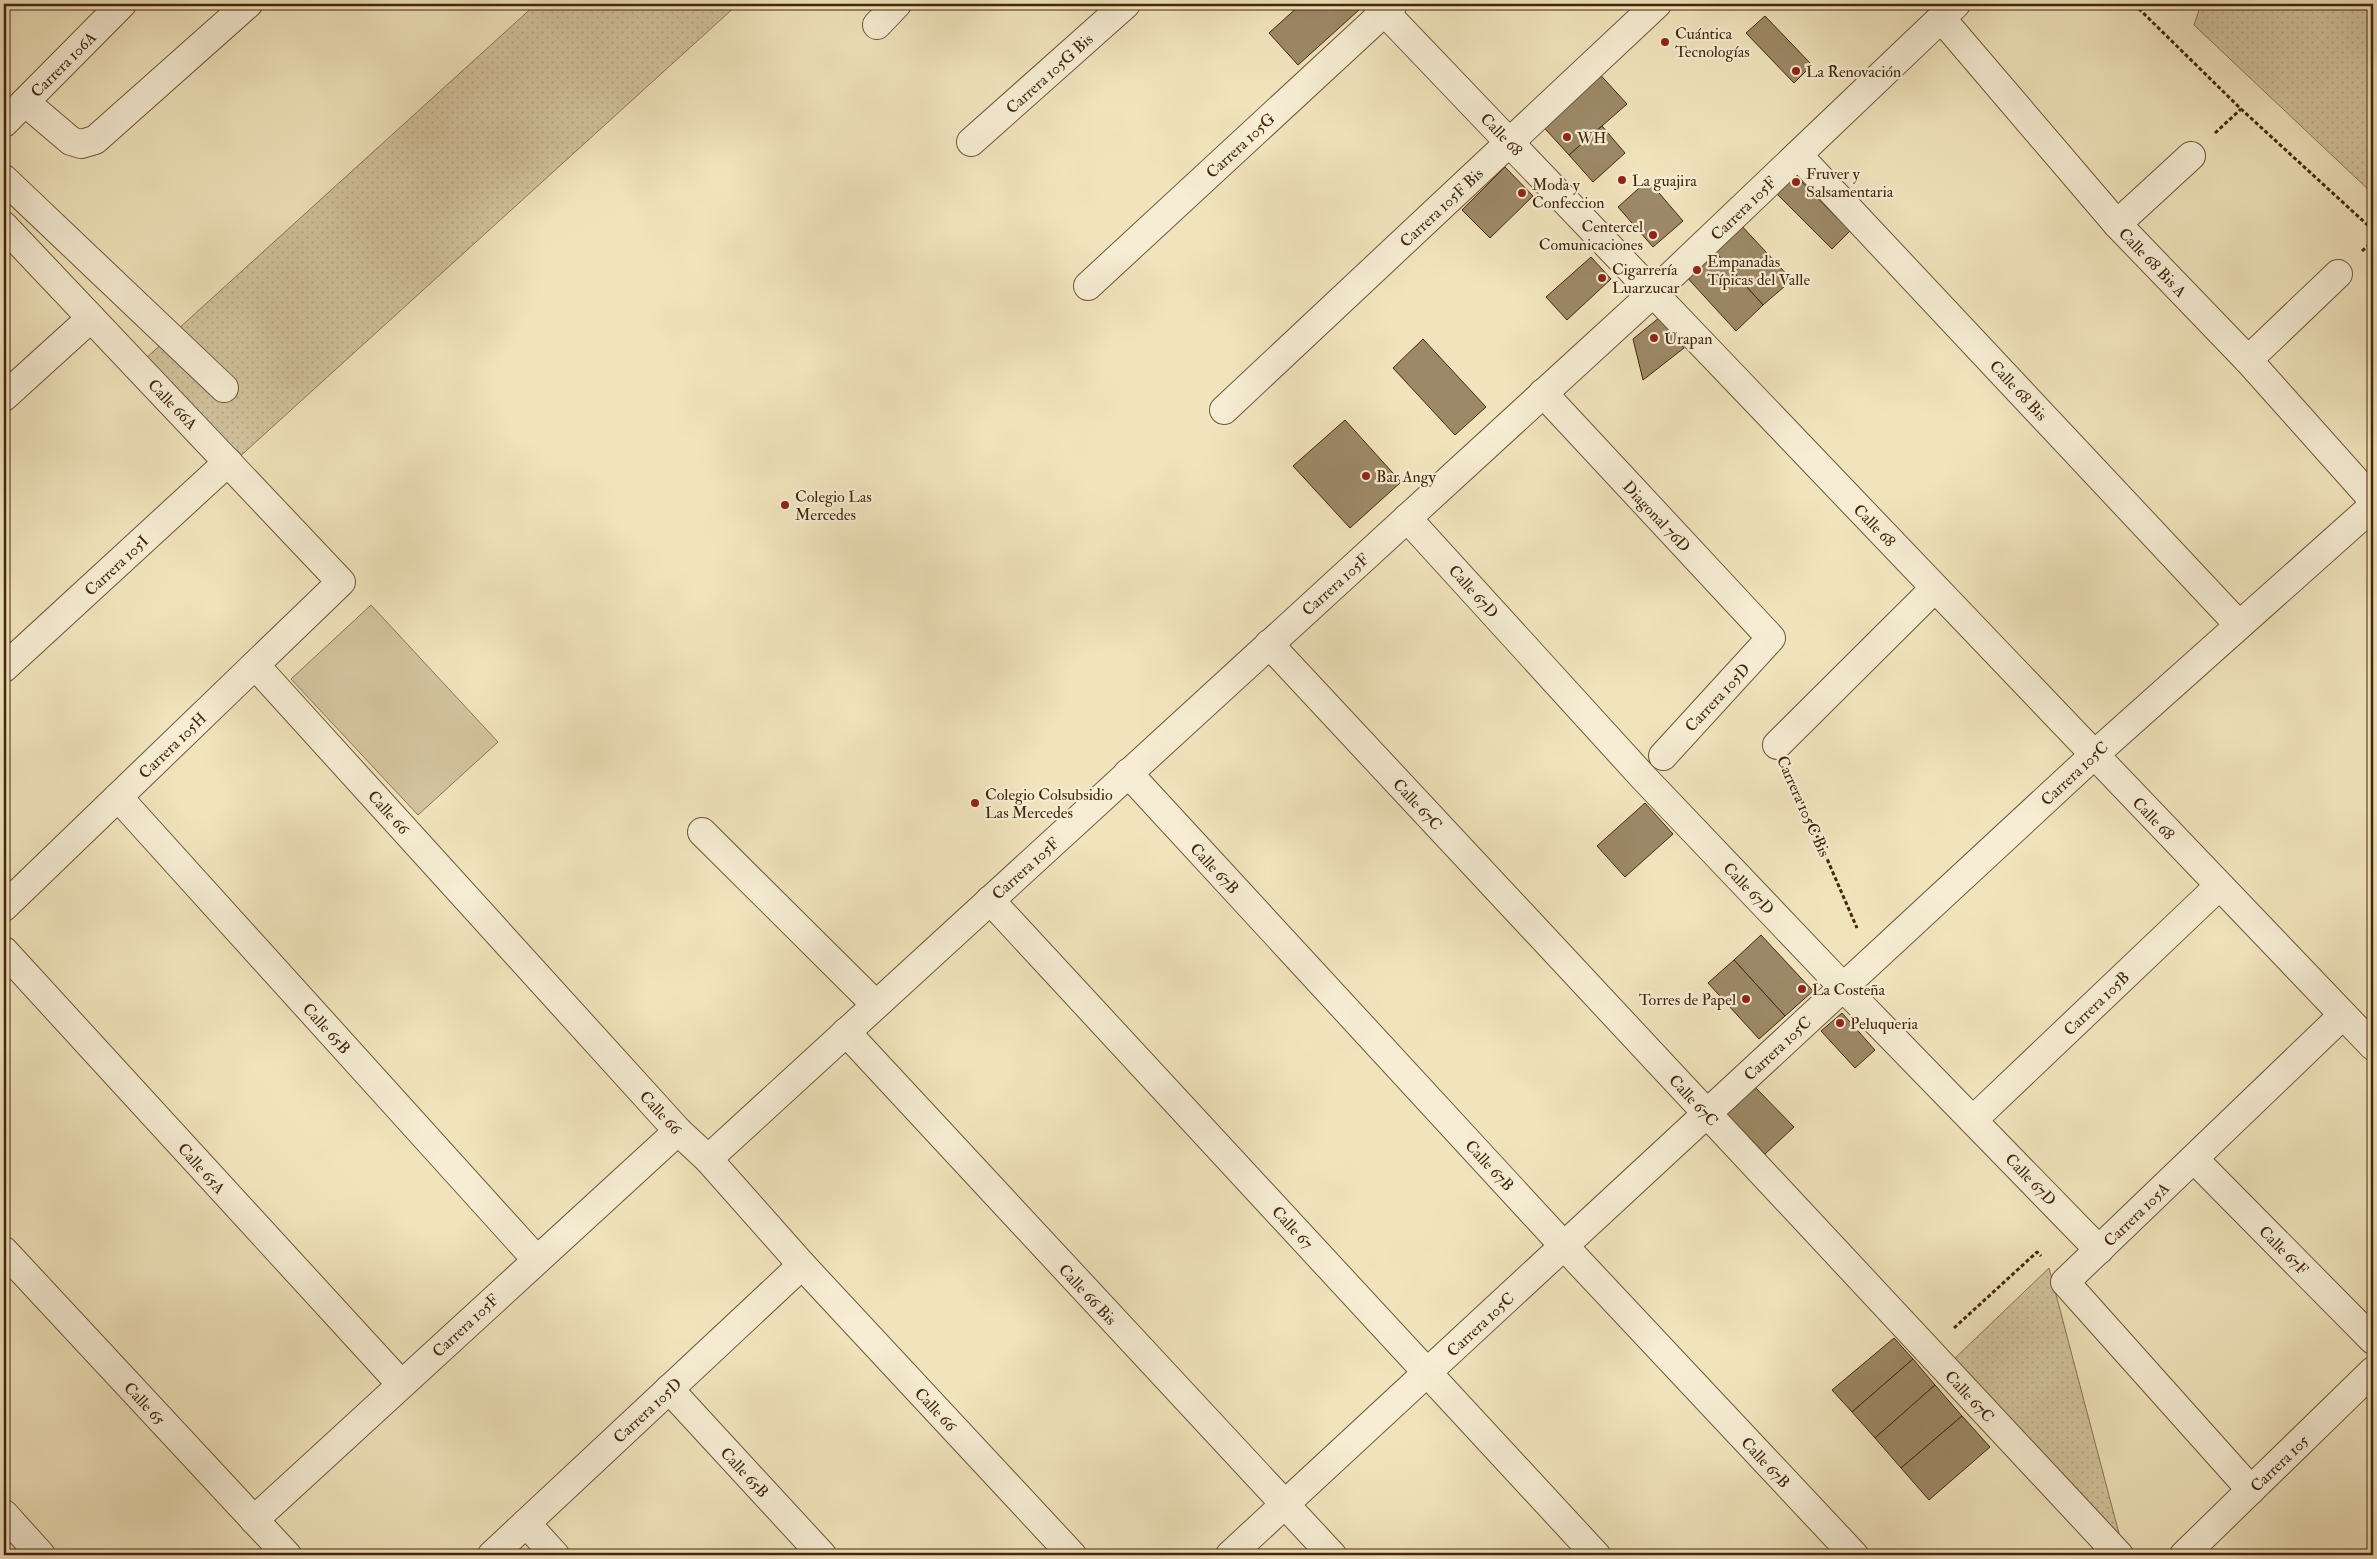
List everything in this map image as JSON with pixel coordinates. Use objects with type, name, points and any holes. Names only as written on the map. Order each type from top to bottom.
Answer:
[{"type":"street","name":"Carrera 106A","points":[[4,123],[122,4]]},
{"type":"street","points":[[25,102],[71,141],[81,144],[95,140],[248,4]]},
{"type":"street","points":[[877,25],[897,4]]},
{"type":"street","name":"Carrera 105G Bis","points":[[972,142],[1126,4]]},
{"type":"street","name":"Carrera 105F Bis","points":[[1224,410],[1657,4]]},
{"type":"street","name":"Calle 68","points":[[1384,6],[1653,293],[2373,1046]]},
{"type":"street","name":"Carrera 105G","points":[[1088,286],[1384,6]]},
{"type":"street","name":"Carrera 105F","points":[[708,1159],[1653,293],[1949,11]]},
{"type":"street","name":"Calle 68 Bis A","points":[[1949,11],[2117,224],[2248,360],[2373,500]]},
{"type":"street","name":"Calle 68 Bis","points":[[1798,155],[2239,625]]},
{"type":"street","points":[[2117,224],[2191,156]]},
{"type":"street","points":[[4,179],[224,388]]},
{"type":"street","name":"Calle 66A","points":[[4,226],[341,582]]},
{"type":"street","points":[[2248,360],[2338,274]]},
{"type":"street","points":[[4,396],[91,318]]},
{"type":"street","name":"Diagonal 76D","points":[[1543,393],[1771,638]]},
{"type":"street","name":"Carrera 105I","points":[[4,668],[228,462]]},
{"type":"street","name":"Carrera 105C","points":[[1230,1555],[2094,755],[2373,506]]},
{"type":"street","name":"Calle 67D","points":[[1407,518],[1643,777],[1843,987],[2100,1250]]},
{"type":"street","name":"Carrera 105H","points":[[4,907],[341,582]]},
{"type":"street","name":"Carrera 105C Bis","points":[[1777,745],[1935,588]]},
{"type":"street","name":"Carrera 105D","points":[[1663,756],[1771,638]]},
{"type":"street","name":"Calle 67C","points":[[1270,644],[2119,1555]]},
{"type":"street","name":"Calle 66","points":[[255,665],[678,1131],[708,1159],[802,1265],[1072,1555]]},
{"type":"street","name":"Calle 67B","points":[[1128,773],[1564,1246],[1854,1555]]},
{"type":"street","name":"Calle 65B","points":[[118,797],[536,1259]]},
{"type":"street","points":[[702,832],[875,1004]]},
{"type":"street","name":"Carrera 105B","points":[[1973,1120],[2220,886]]},
{"type":"street","name":"Calle 67","points":[[990,900],[1596,1555]]},
{"type":"street","name":"Calle 65A","points":[[4,951],[400,1384]]},
{"type":"street","name":"Carrera 105A","points":[[2065,1282],[2343,1015]]},
{"type":"street","name":"Calle 66 Bis","points":[[846,1032],[1332,1555]]},
{"type":"street","name":"Carrera 105F","points":[[254,1520],[536,1259],[678,1131]]},
{"type":"street","name":"Calle 67F","points":[[2194,1159],[2373,1340]]},
{"type":"street","name":"Calle 65","points":[[4,1251],[287,1555]]},
{"type":"street","name":"Carrera 105D","points":[[492,1555],[802,1265]]},
{"type":"street","points":[[2065,1282],[2251,1490]]},
{"type":"street","name":"Carrera 105","points":[[2184,1555],[2373,1371]]},
{"type":"street","name":"Calle 65B","points":[[669,1389],[822,1555]]},
{"type":"street","points":[[4,1514],[41,1555]]},
{"type":"street","points":[[526,1523],[555,1555]]},
{"type":"path","points":[[2134,4],[2241,109],[2373,230]]},
{"type":"path","name":"Carrera 105C Bis","points":[[1777,745],[1871,961]]},
{"type":"path","points":[[1928,1351],[2037,1252],[2065,1282]]},
{"type":"shaded area","points":[[536,4],[738,4],[236,460],[144,360]]},
{"type":"shaded area","points":[[2201,4],[2373,4],[2373,194],[2194,25]]},
{"type":"shaded area","points":[[371,605],[498,742],[418,815],[291,679]]},
{"type":"shaded area","points":[[2049,1268],[2121,1541],[1951,1362]]},
{"type":"building","points":[[1301,4],[1353,4],[1359,10],[1298,65],[1269,33]]},
{"type":"building","points":[[1765,16],[1812,65],[1794,83],[1746,33]]},
{"type":"building","points":[[1595,69],[1627,104],[1569,155],[1537,120]]},
{"type":"building","points":[[1602,126],[1625,153],[1593,182],[1569,155]]},
{"type":"building","points":[[1505,167],[1533,196],[1490,238],[1462,210]]},
{"type":"building","points":[[1795,175],[1850,231],[1832,249],[1776,193]]},
{"type":"building","points":[[1648,180],[1683,221],[1653,247],[1618,207]]},
{"type":"building","points":[[1739,223],[1792,280],[1763,305],[1711,247]]},
{"type":"building","points":[[1711,247],[1763,305],[1736,331],[1683,273]]},
{"type":"building","points":[[1591,257],[1611,279],[1567,320],[1546,297]]},
{"type":"building","points":[[1660,317],[1684,348],[1643,380],[1633,339]]},
{"type":"building","points":[[1423,339],[1486,407],[1455,435],[1393,368]]},
{"type":"building","points":[[1345,420],[1401,482],[1350,528],[1293,466]]},
{"type":"building","points":[[1645,803],[1673,834],[1625,877],[1597,846]]},
{"type":"building","points":[[1761,935],[1813,991],[1785,1016],[1734,960]]},
{"type":"building","name":"Torres de Papel","points":[[1734,960],[1785,1016],[1759,1039],[1708,983]]},
{"type":"building","points":[[1842,1013],[1875,1050],[1855,1068],[1821,1031]]},
{"type":"building","points":[[1753,1085],[1794,1127],[1765,1154],[1725,1112]]},
{"type":"building","points":[[1894,1338],[1913,1359],[1852,1412],[1832,1390]]},
{"type":"building","points":[[1913,1359],[1935,1385],[1875,1438],[1852,1412]]},
{"type":"building","points":[[1935,1385],[1962,1416],[1901,1468],[1875,1438]]},
{"type":"building","points":[[1962,1416],[1990,1447],[1929,1500],[1901,1468]]},
{"type":"place","name":"Cuántica Tecnologías","points":[[1665,42]]},
{"type":"place","name":"La Renovación","points":[[1796,71]]},
{"type":"place","name":"WH","points":[[1567,137]]},
{"type":"place","name":"La guajira","points":[[1622,180]]},
{"type":"place","name":"Fruver y Salsamentaria","points":[[1796,182]]},
{"type":"place","name":"Moda y Confeccion","points":[[1522,193]]},
{"type":"place","name":"Centercel Comunicaciones","points":[[1653,235]]},
{"type":"place","name":"Empanadas Típicas del Valle","points":[[1697,270]]},
{"type":"place","name":"Cigarrería Luarzucar","points":[[1602,278]]},
{"type":"place","name":"Urapan","points":[[1654,338]]},
{"type":"place","name":"Bar Angy","points":[[1366,476]]},
{"type":"place","name":"Colegio Las Mercedes","points":[[785,505]]},
{"type":"place","name":"Colegio Colsubsidio Las Mercedes","points":[[975,803]]},
{"type":"place","name":"La Costeña","points":[[1802,989]]},
{"type":"place","name":"Torres de Papel","points":[[1746,999]]},
{"type":"place","name":"Peluqueria","points":[[1840,1023]]}]
